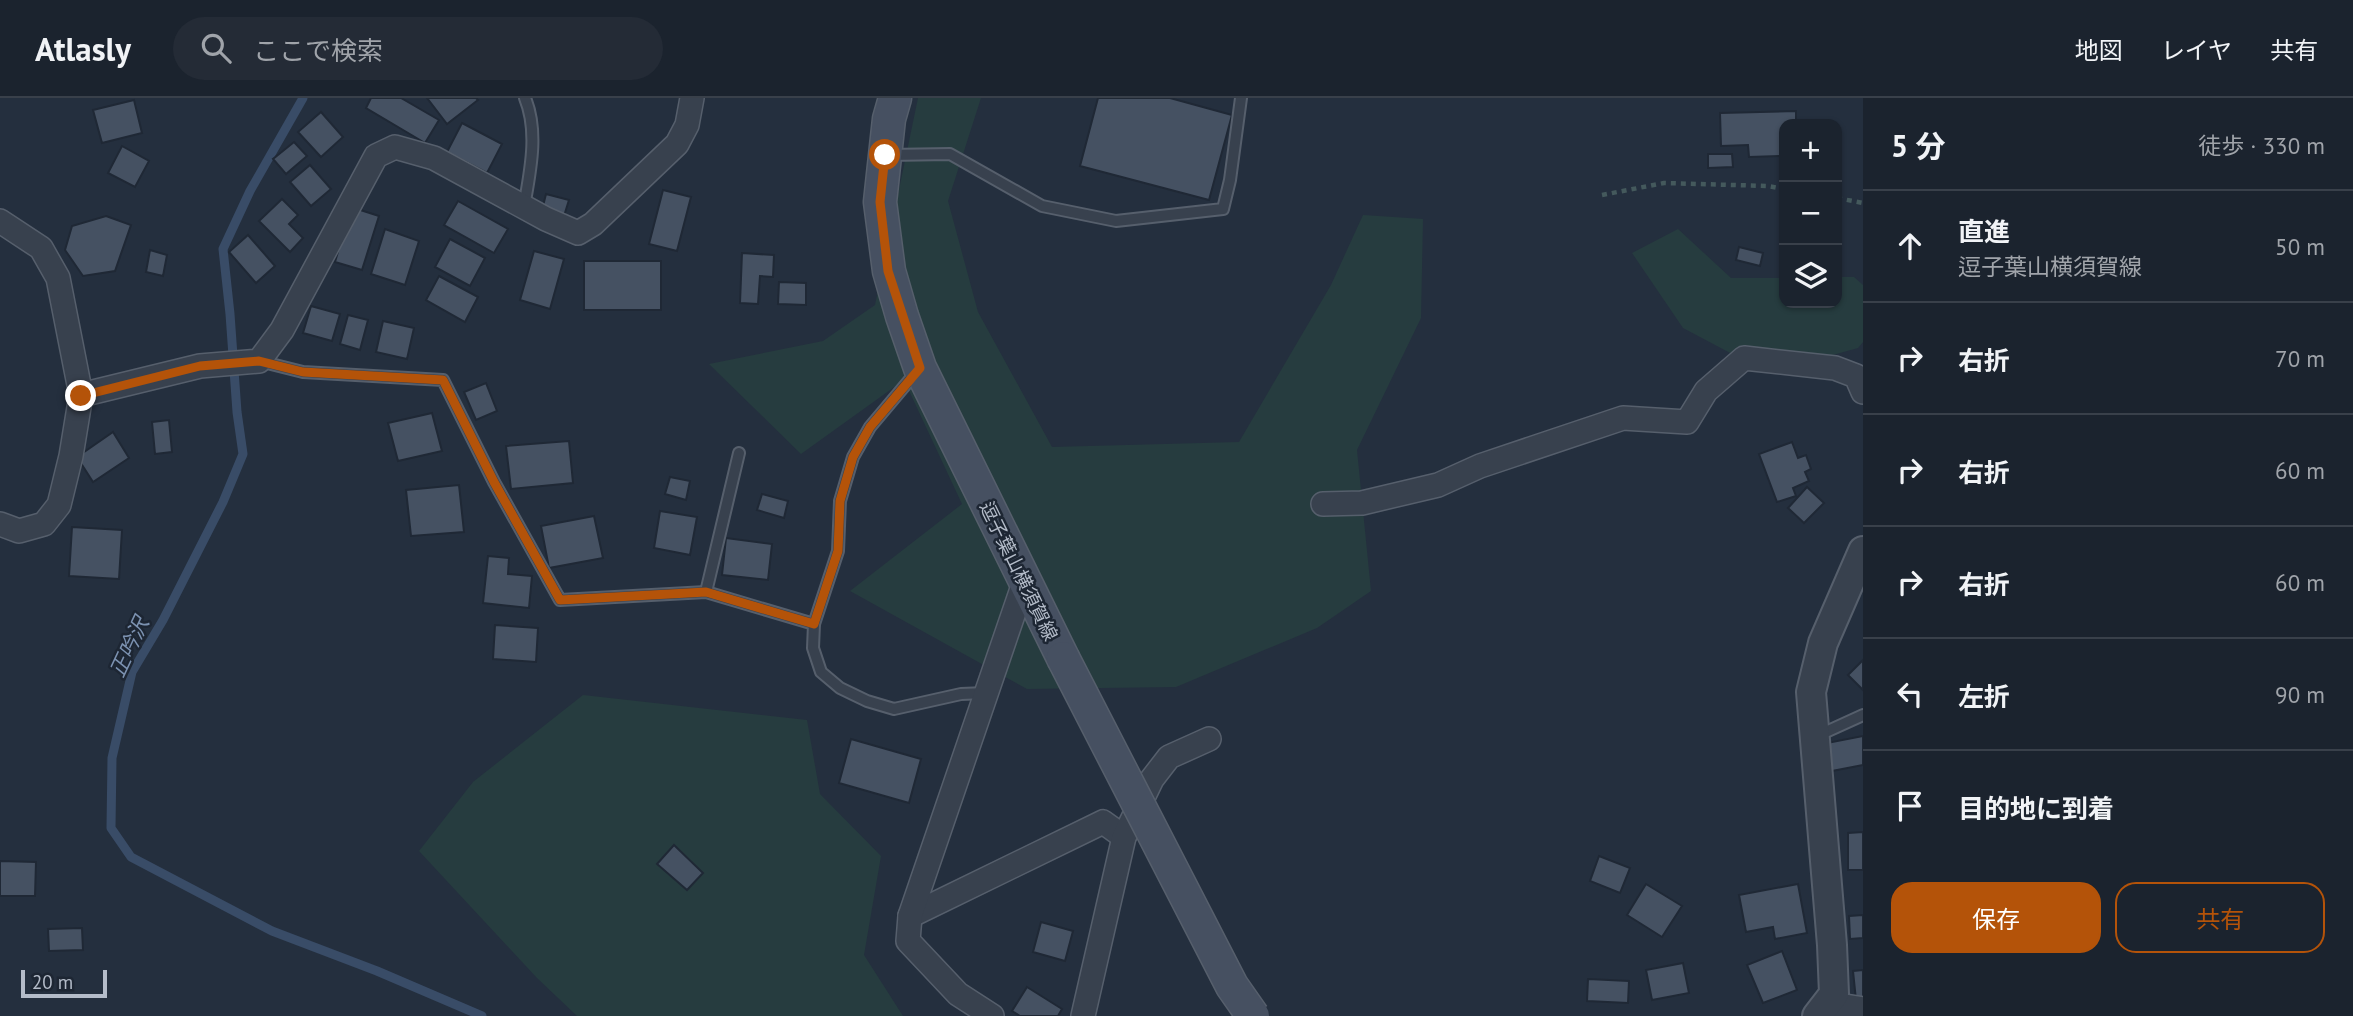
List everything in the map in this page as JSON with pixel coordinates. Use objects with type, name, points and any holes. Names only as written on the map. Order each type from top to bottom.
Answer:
[{"type":"main road","name":"逗子葉山横須賀線","points":[[895,98],[889,119],[880,202],[888,271],[920,368],[1024,583],[1232,986],[1253,1016]]},
{"type":"street","points":[[81,396],[200,366],[259,361],[282,330],[376,156],[395,147],[434,158],[578,233],[593,224],[677,144],[687,125],[692,98]]},
{"type":"street","points":[[0,221],[41,248],[58,278],[81,396],[59,505],[44,524],[19,531],[0,524]]},
{"type":"street","points":[[1323,504],[1362,503],[1438,485],[1480,466],[1623,418],[1687,422],[1706,391],[1744,358],[1835,368],[1856,376],[1863,391]]},
{"type":"street","points":[[1822,1010],[1833,994],[1832,945],[1811,692],[1823,643],[1863,551]]},
{"type":"street","points":[[992,1016],[958,994],[908,941],[910,916],[1024,583]]},
{"type":"street","points":[[1083,1016],[1124,837],[1152,779],[1169,757],[1209,739]]},
{"type":"street","points":[[910,916],[1103,822],[1124,837]]},
{"type":"street","points":[[1822,1010],[1863,1009]]},
{"type":"lane","points":[[524,207],[532,158],[530,112],[525,98]]},
{"type":"lane","points":[[885,155],[950,154],[1042,206],[1116,221],[1223,209],[1230,180],[1241,98]]},
{"type":"lane","points":[[259,361],[303,372],[443,380],[484,463],[560,600],[706,592],[814,624]]},
{"type":"lane","points":[[920,368],[870,427],[853,457],[840,501],[838,551],[814,624],[813,648],[821,672],[840,688],[867,701],[894,709],[961,694],[986,693]]},
{"type":"lane","points":[[706,592],[739,453]]},
{"type":"lane","points":[[1814,737],[1863,715]]},
{"type":"path","points":[[1602,195],[1664,183],[1779,188]]},
{"type":"path","points":[[1842,199],[1863,203]]},
{"type":"green space","points":[[918,98],[981,98],[948,201],[978,312],[1052,447],[1239,442],[1331,285],[1363,215],[1423,219],[1421,318],[1357,450],[1371,591],[1317,628],[1176,687],[1027,689],[850,591],[962,504],[904,380],[801,454],[709,364],[823,341],[875,305]]},
{"type":"green space","points":[[1678,229],[1731,278],[1779,278],[1779,308],[1842,308],[1842,277],[1854,277],[1863,285],[1863,342],[1858,348],[1768,373],[1683,328],[1632,253]]},
{"type":"green space","points":[[583,695],[807,720],[820,794],[881,856],[864,955],[903,1016],[577,1016],[537,978],[419,851],[473,782]]},
{"type":"building","points":[[371,98],[401,98],[439,120],[425,143],[366,108]]},
{"type":"building","points":[[427,98],[476,98],[478,100],[447,124]]},
{"type":"building","points":[[1098,98],[1170,98],[1232,115],[1209,200],[1080,166]]},
{"type":"building","points":[[134,100],[142,133],[102,143],[93,110]]},
{"type":"building","points":[[1796,111],[1796,119],[1779,119],[1779,156],[1749,157],[1748,145],[1721,146],[1720,113]]},
{"type":"building","points":[[321,112],[343,137],[321,157],[298,132]]},
{"type":"building","points":[[462,123],[502,144],[487,173],[447,152]]},
{"type":"building","points":[[294,142],[307,156],[286,174],[273,159]]},
{"type":"building","points":[[122,146],[149,161],[135,187],[108,173]]},
{"type":"building","points":[[1708,154],[1732,154],[1733,167],[1708,168]]},
{"type":"building","points":[[310,165],[331,189],[311,206],[290,182]]},
{"type":"building","points":[[663,190],[691,197],[677,251],[649,244]]},
{"type":"building","points":[[546,194],[569,200],[564,216],[542,210]]},
{"type":"building","points":[[282,199],[298,215],[289,224],[303,238],[290,252],[259,221]]},
{"type":"building","points":[[458,201],[508,229],[494,253],[444,225]]},
{"type":"building","points":[[351,207],[379,216],[362,270],[335,262]]},
{"type":"building","points":[[106,216],[131,225],[115,271],[83,276],[65,250],[72,226]]},
{"type":"building","points":[[385,229],[419,241],[405,285],[371,274]]},
{"type":"building","points":[[248,235],[275,266],[256,283],[229,252]]},
{"type":"building","points":[[450,239],[485,258],[470,286],[435,267]]},
{"type":"building","points":[[1739,247],[1763,253],[1760,266],[1736,260]]},
{"type":"building","points":[[150,250],[167,255],[163,276],[146,272]]},
{"type":"building","points":[[534,251],[564,259],[550,309],[520,300]]},
{"type":"building","points":[[742,253],[774,255],[773,277],[760,276],[758,304],[740,303]]},
{"type":"building","points":[[584,261],[661,261],[661,310],[584,310]]},
{"type":"building","points":[[439,276],[478,297],[465,322],[426,300]]},
{"type":"building","points":[[779,282],[806,283],[806,305],[778,304]]},
{"type":"building","points":[[311,306],[340,314],[332,341],[303,333]]},
{"type":"building","points":[[348,315],[368,320],[360,350],[340,344]]},
{"type":"building","points":[[383,321],[414,328],[407,359],[376,352]]},
{"type":"building","points":[[486,383],[497,411],[476,420],[464,392]]},
{"type":"building","points":[[432,413],[442,451],[398,461],[388,423]]},
{"type":"building","points":[[169,420],[172,452],[155,454],[152,422]]},
{"type":"building","points":[[113,432],[129,458],[93,482],[77,457]]},
{"type":"building","points":[[569,441],[573,483],[511,489],[506,446]]},
{"type":"building","points":[[1792,442],[1798,458],[1806,455],[1811,469],[1805,472],[1809,481],[1793,488],[1796,496],[1777,502],[1759,454]]},
{"type":"building","points":[[670,477],[690,481],[686,500],[665,494]]},
{"type":"building","points":[[459,485],[464,532],[411,536],[406,490]]},
{"type":"building","points":[[1807,487],[1824,503],[1804,523],[1788,508]]},
{"type":"building","points":[[762,494],[788,501],[784,518],[757,510]]},
{"type":"building","points":[[660,511],[697,517],[690,555],[654,548]]},
{"type":"building","points":[[594,516],[603,558],[549,568],[541,526]]},
{"type":"building","points":[[72,527],[122,530],[119,579],[69,576]]},
{"type":"building","points":[[726,538],[772,544],[768,580],[722,575]]},
{"type":"building","points":[[488,556],[509,558],[508,574],[532,576],[529,608],[483,603]]},
{"type":"building","points":[[495,625],[538,628],[536,662],[493,659]]},
{"type":"building","points":[[1863,660],[1863,690],[1848,675]]},
{"type":"building","points":[[1863,736],[1863,765],[1832,771],[1827,743]]},
{"type":"building","points":[[851,739],[921,759],[909,803],[839,783]]},
{"type":"building","points":[[1863,832],[1863,870],[1848,870],[1848,833]]},
{"type":"building","points":[[674,845],[703,873],[687,890],[657,864]]},
{"type":"building","points":[[1599,856],[1630,868],[1620,893],[1590,881]]},
{"type":"building","points":[[0,861],[36,862],[35,896],[0,896]]},
{"type":"building","points":[[1646,884],[1682,906],[1662,937],[1627,915]]},
{"type":"building","points":[[1798,884],[1807,933],[1775,939],[1773,927],[1746,932],[1739,895]]},
{"type":"building","points":[[1863,915],[1863,938],[1850,939],[1849,916]]},
{"type":"building","points":[[1041,922],[1073,931],[1065,961],[1033,952]]},
{"type":"building","points":[[82,928],[83,950],[49,951],[48,929]]},
{"type":"building","points":[[1782,951],[1797,990],[1763,1003],[1747,965]]},
{"type":"building","points":[[1683,963],[1689,993],[1652,1000],[1646,970]]},
{"type":"building","points":[[1863,970],[1863,999],[1856,1000],[1853,971]]},
{"type":"building","points":[[1588,979],[1629,981],[1628,1003],[1587,1001]]},
{"type":"building","points":[[1027,987],[1062,1009],[1058,1016],[1020,1016],[1012,1011]]},
{"type":"waterway","name":"正吟沢","points":[[303,98],[250,191],[223,249],[243,454],[223,502],[163,620],[132,672],[112,758],[111,828],[131,857],[272,931],[377,971],[482,1016]]},
{"type":"route","points":[[81,396],[200,366],[259,361],[303,372],[443,380],[494,482],[560,600],[706,592],[814,624],[838,551],[840,501],[853,457],[870,427],[920,368],[888,271],[880,202],[885,155]]}]
